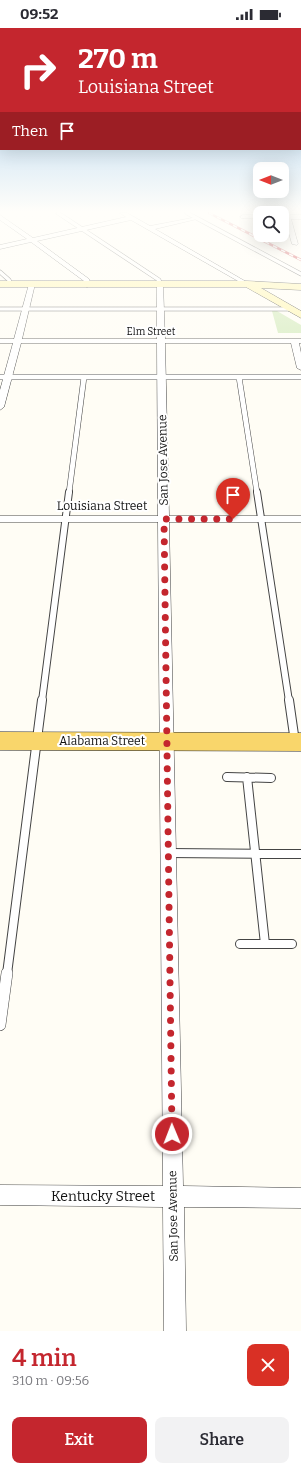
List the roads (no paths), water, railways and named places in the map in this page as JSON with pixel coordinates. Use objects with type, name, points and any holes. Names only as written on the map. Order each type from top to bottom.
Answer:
[{"type":"main road","points":[[279,285],[301,283]]},
{"type":"main road","points":[[5,284],[247,284],[301,287]]},
{"type":"main road","points":[[247,284],[296,312]]},
{"type":"main road","name":"Alabama Street","points":[[0,741],[298,742]]},
{"type":"street","points":[[78,274],[87,280],[87,285]]},
{"type":"street","points":[[229,274],[247,284]]},
{"type":"street","points":[[0,407],[4,377],[18,341],[32,284]]},
{"type":"street","name":"San Jose Avenue","points":[[160,284],[175,1331]]},
{"type":"street","name":"Elm Street","points":[[0,341],[297,341]]},
{"type":"street","points":[[297,341],[301,368]]},
{"type":"street","name":"Louisiana Street","points":[[0,519],[301,519]]},
{"type":"street","name":"Kentucky Street","points":[[0,1195],[301,1198]]},
{"type":"lane","points":[[2,274],[9,280],[5,284]]},
{"type":"lane","points":[[149,274],[158,280],[160,284]]},
{"type":"lane","points":[[0,309],[161,309],[296,312]]},
{"type":"lane","points":[[4,377],[301,377]]},
{"type":"lane","points":[[0,1025],[84,377]]},
{"type":"lane","points":[[239,377],[298,742]]},
{"type":"lane","points":[[227,777],[271,778]]},
{"type":"lane","points":[[247,777],[265,944]]},
{"type":"lane","points":[[168,853],[301,854]]},
{"type":"lane","points":[[240,944],[292,944]]}]
